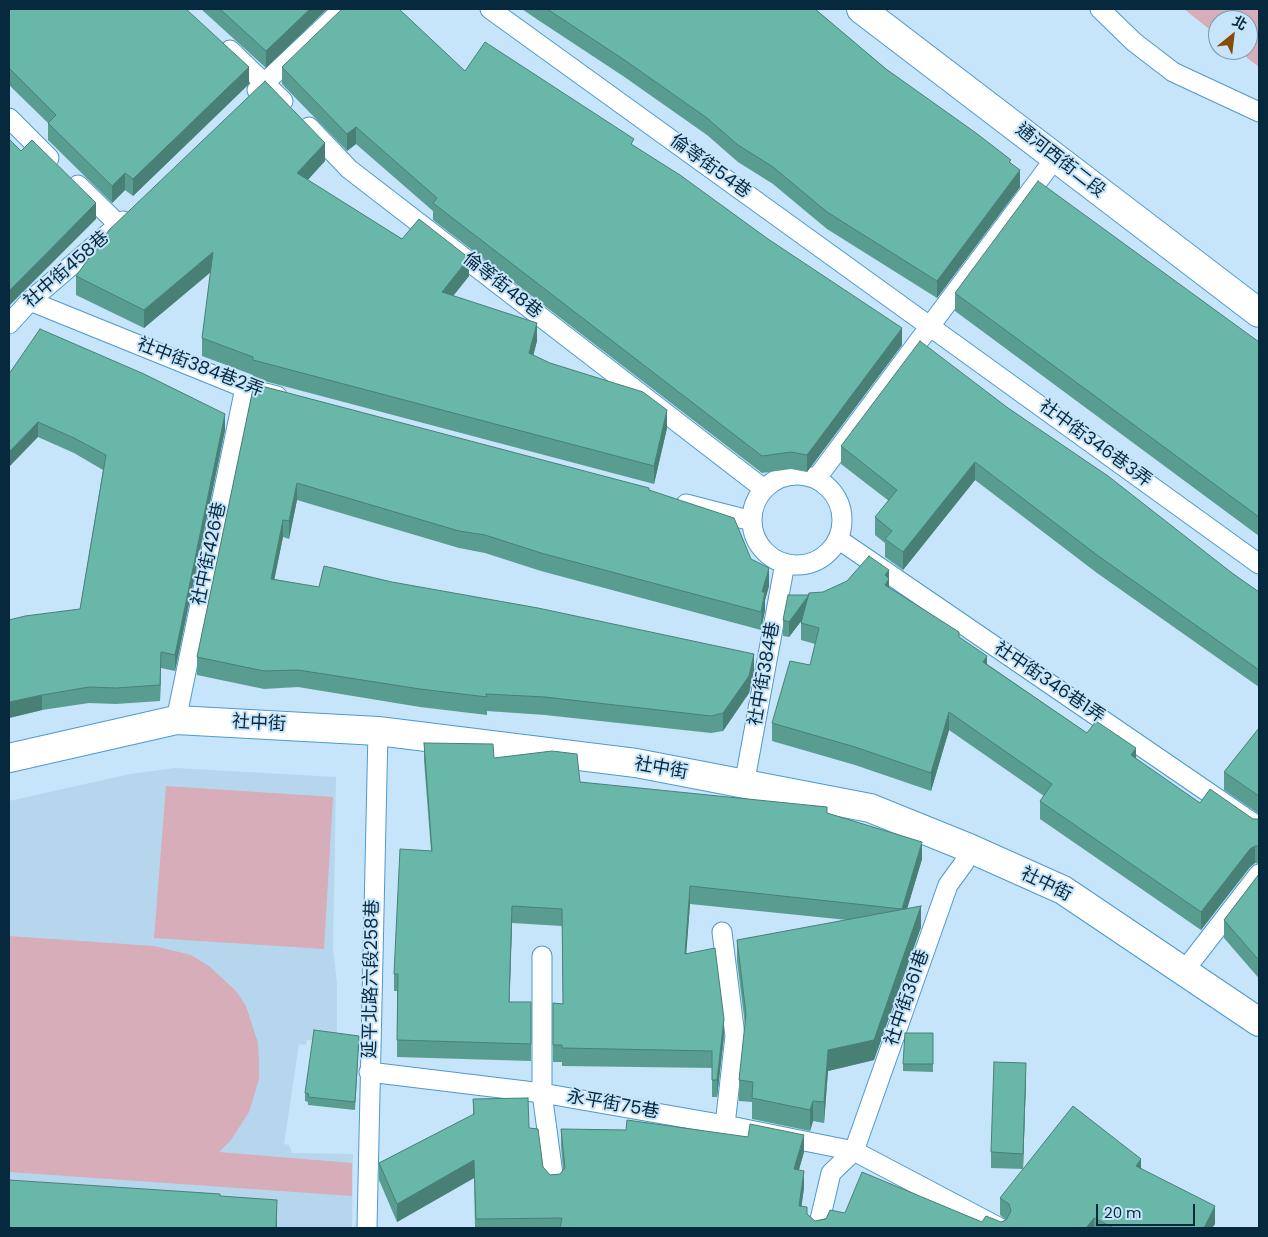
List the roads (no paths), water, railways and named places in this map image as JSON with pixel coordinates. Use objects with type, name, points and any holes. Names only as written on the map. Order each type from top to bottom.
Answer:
[{"type":"street","name":"通河西街二段","points":[[862,9],[1259,313]]},
{"type":"street","name":"社中街","points":[[9,758],[176,720],[378,731],[636,764],[870,808],[970,848],[1063,890],[1259,1022]]},
{"type":"lane","points":[[244,102],[343,9]]},
{"type":"lane","name":"倫等街54巷","points":[[490,9],[930,325]]},
{"type":"lane","points":[[1100,9],[1134,42],[1174,72],[1259,112]]},
{"type":"lane","name":"倫等街48巷","points":[[214,36],[264,82],[349,168],[764,489]]},
{"type":"lane","points":[[9,118],[118,224]]},
{"type":"lane","points":[[816,479],[1056,157]]},
{"type":"lane","name":"社中街458巷","points":[[9,324],[30,301],[132,211]]},
{"type":"lane","name":"社中街384巷2弄","points":[[30,301],[245,388],[293,400]]},
{"type":"lane","name":"社中街346巷3弄","points":[[930,325],[1259,564]]},
{"type":"lane","name":"社中街426巷","points":[[176,720],[245,388]]},
{"type":"lane","points":[[802,475],[816,479],[828,487],[837,498],[842,511],[842,526],[838,539],[830,551],[819,560],[794,566],[766,553],[757,542],[752,521],[756,501],[764,489],[775,481],[788,476],[802,475]]},
{"type":"lane","points":[[666,498],[752,521]]},
{"type":"lane","name":"社中街346巷1弄","points":[[838,539],[1259,827]]},
{"type":"lane","name":"社中街384巷","points":[[744,785],[785,563]]},
{"type":"lane","name":"延平北路六段258巷","points":[[367,1228],[378,731]]},
{"type":"lane","name":"社中街361巷","points":[[854,1151],[948,885],[964,863],[970,848]]},
{"type":"lane","points":[[1184,971],[1259,874]]},
{"type":"lane","points":[[722,932],[735,1036],[725,1125]]},
{"type":"lane","points":[[542,956],[542,1093],[554,1182]]},
{"type":"lane","name":"永平街75巷","points":[[369,1072],[542,1093],[725,1125],[854,1151],[1000,1228]]},
{"type":"lane","points":[[818,1228],[831,1173],[854,1151]]}]
